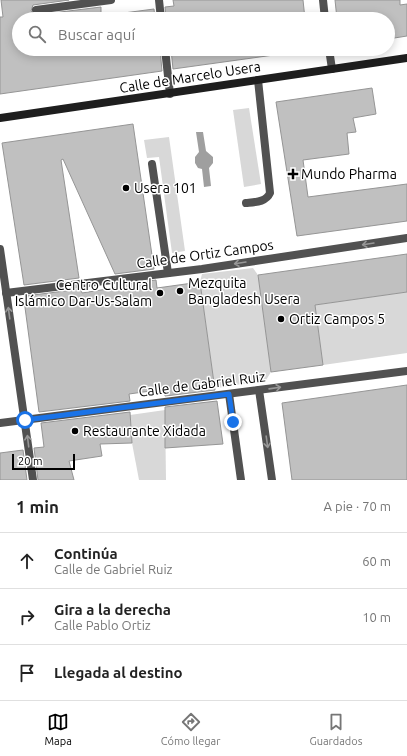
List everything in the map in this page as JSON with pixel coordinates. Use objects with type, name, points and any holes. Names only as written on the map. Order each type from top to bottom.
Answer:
[{"type":"main road","name":"Calle de Marcelo Usera","points":[[0,118],[407,58]]},
{"type":"street","points":[[36,10],[111,0]]},
{"type":"street","points":[[159,0],[160,12]]},
{"type":"street","points":[[323,0],[324,12]]},
{"type":"street","points":[[166,56],[170,94]]},
{"type":"street","points":[[330,56],[332,69]]},
{"type":"street","points":[[246,203],[262,201],[268,198],[270,192],[258,80]]},
{"type":"street","points":[[152,164],[168,273]]},
{"type":"street","name":"Calle de Ortiz Campos","points":[[6,293],[168,273],[407,238]]},
{"type":"street","points":[[0,249],[33,480]]},
{"type":"street","name":"Calle de Gabriel Ruiz","points":[[0,423],[407,370]]},
{"type":"street","points":[[259,390],[272,480]]},
{"type":"street","points":[[229,394],[241,480]]},
{"type":"shaded area","points":[[249,108],[261,184],[244,187],[233,110]]},
{"type":"shaded area","points":[[196,132],[203,132],[206,151],[213,157],[213,163],[209,168],[211,186],[204,187],[202,169],[198,168],[195,163],[195,157],[199,152]]},
{"type":"shaded area","points":[[169,137],[185,251],[172,253],[159,157],[147,158],[144,140]]},
{"type":"shaded area","points":[[253,268],[258,275],[271,372],[266,380],[217,388],[214,382],[200,282],[202,274]]},
{"type":"shaded area","points":[[407,292],[407,353],[323,365],[315,305]]},
{"type":"shaded area","points":[[165,410],[166,480],[139,480],[132,443],[130,415]]},
{"type":"building","points":[[1,0],[69,0],[33,5],[31,11],[32,12],[12,12],[12,56],[161,56],[162,71],[0,94],[0,17],[3,17]]},
{"type":"building","points":[[173,0],[303,0],[304,12],[165,12],[165,7],[174,6]]},
{"type":"building","points":[[335,0],[400,0],[400,5],[407,4],[407,36],[395,38],[395,12],[336,12]]},
{"type":"building","points":[[101,7],[101,12],[60,12]]},
{"type":"building","points":[[154,9],[154,12],[131,12]]},
{"type":"building","points":[[172,56],[267,56],[173,69]]},
{"type":"building","points":[[372,88],[376,114],[353,118],[356,132],[347,133],[349,154],[303,160],[308,197],[407,184],[407,221],[297,236],[276,102]]},
{"type":"building","points":[[133,124],[154,269],[115,274],[63,159],[61,160],[79,278],[24,285],[2,143]]},
{"type":"building","name":"Ortiz Campos 5","points":[[407,254],[407,292],[315,305],[323,365],[271,372],[258,275]]},
{"type":"building","points":[[156,280],[157,288],[200,282],[215,390],[165,396],[165,389],[129,394],[130,401],[39,412],[24,300],[26,300],[25,296],[81,289],[82,293],[120,287],[119,285]]},
{"type":"building","points":[[407,385],[407,480],[292,480],[282,403]]},
{"type":"building","points":[[217,401],[223,444],[165,448],[165,407]]},
{"type":"building","points":[[130,412],[132,443],[100,444],[102,456],[69,461],[74,480],[38,480],[34,448],[44,447],[41,423]]},
{"type":"building","points":[[23,450],[27,480],[0,480],[0,453]]},
{"type":"place","name":"Mundo Pharma","points":[[293,174]]},
{"type":"place","name":"Usera 101","points":[[126,188]]},
{"type":"place","name":"Mezquita Bangladesh Usera","points":[[180,291]]},
{"type":"place","name":"Centro Cultural Islámico Dar-Us-Salam","points":[[160,293]]},
{"type":"place","name":"Ortiz Campos 5","points":[[281,319]]},
{"type":"place","name":"Restaurante Xidada","points":[[75,431]]},
{"type":"route","points":[[25,420],[229,394],[233,422]]}]
